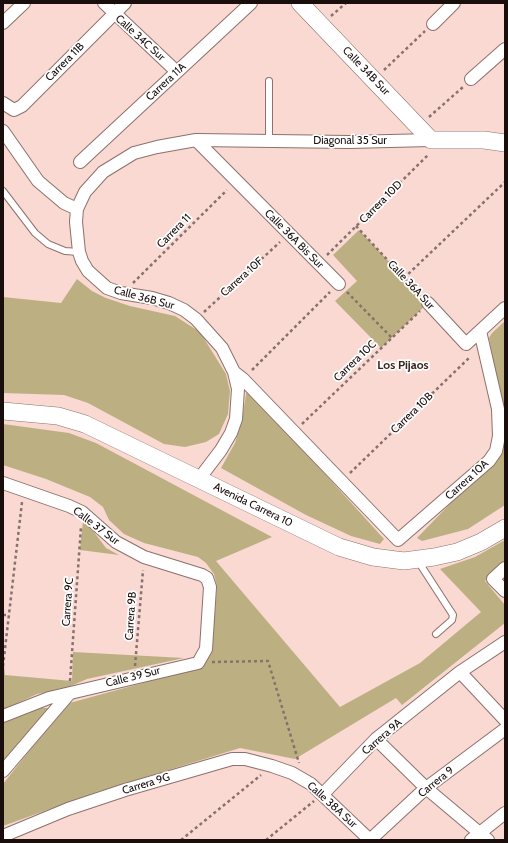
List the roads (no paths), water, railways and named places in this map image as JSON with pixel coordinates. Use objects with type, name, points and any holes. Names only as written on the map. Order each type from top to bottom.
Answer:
[{"type":"main road","name":"Calle 34B Sur","points":[[300,3],[418,126],[438,140]]},
{"type":"main road","name":"Diagonal 35 Sur","points":[[438,140],[484,140],[505,143]]},
{"type":"main road","name":"Avenida Carrera 10","points":[[3,411],[58,416],[73,419],[93,427],[339,547],[388,560],[416,559],[457,552],[481,542],[505,528]]},
{"type":"street","points":[[3,23],[24,3]]},
{"type":"street","name":"Calle 34C Sur","points":[[104,3],[113,14],[177,72]]},
{"type":"street","name":"Carrera 11B","points":[[3,104],[14,110],[22,106],[125,3]]},
{"type":"street","name":"Carrera 11A","points":[[80,162],[251,3]]},
{"type":"street","points":[[433,24],[454,3]]},
{"type":"street","points":[[471,79],[505,49]]},
{"type":"street","points":[[3,131],[38,181],[64,203],[77,209]]},
{"type":"street","name":"Diagonal 35 Sur","points":[[77,209],[91,182],[117,162],[134,153],[157,146],[196,140],[348,142],[438,140]]},
{"type":"street","name":"Calle 36A Bis Sur","points":[[196,140],[339,284]]},
{"type":"street","name":"Calle 36B Sur","points":[[77,209],[76,222],[79,252],[88,271],[96,280],[107,288],[169,303],[184,310],[196,319],[222,348],[238,375],[294,431],[341,482],[398,540]]},
{"type":"street","name":"Calle 36A Sur","points":[[428,303],[466,344],[480,331]]},
{"type":"street","points":[[480,331],[505,308]]},
{"type":"street","name":"Carrera 10A","points":[[398,540],[489,461],[496,451],[500,423],[480,331]]},
{"type":"street","points":[[199,479],[221,450],[231,433],[236,419],[238,375]]},
{"type":"street","name":"Calle 37 Sur","points":[[3,483],[23,489],[82,512],[112,540],[144,557],[189,570],[207,578],[210,587],[206,649],[198,663]]},
{"type":"street","points":[[505,568],[493,579],[505,591]]},
{"type":"street","name":"Carrera 9A","points":[[323,794],[376,739],[460,672],[505,642]]},
{"type":"street","name":"Calle 39 Sur","points":[[3,716],[37,701],[198,663]]},
{"type":"street","points":[[460,672],[505,720]]},
{"type":"street","points":[[3,771],[69,694]]},
{"type":"street","name":"Carrera 9","points":[[370,840],[426,788],[505,728]]},
{"type":"street","points":[[376,739],[426,788],[480,837],[505,813]]},
{"type":"street","name":"Carrera 9G","points":[[3,836],[68,809],[232,759],[244,759],[292,773]]},
{"type":"street","name":"Calle 38A Sur","points":[[292,773],[311,784],[323,794],[370,840]]},
{"type":"lane","points":[[269,140],[270,81]]},
{"type":"lane","points":[[3,191],[35,233],[48,244],[65,251],[79,252]]},
{"type":"lane","points":[[416,559],[453,615],[452,620],[436,634]]},
{"type":"district","name":"Los Pijaos","points":[[403,365]]}]
